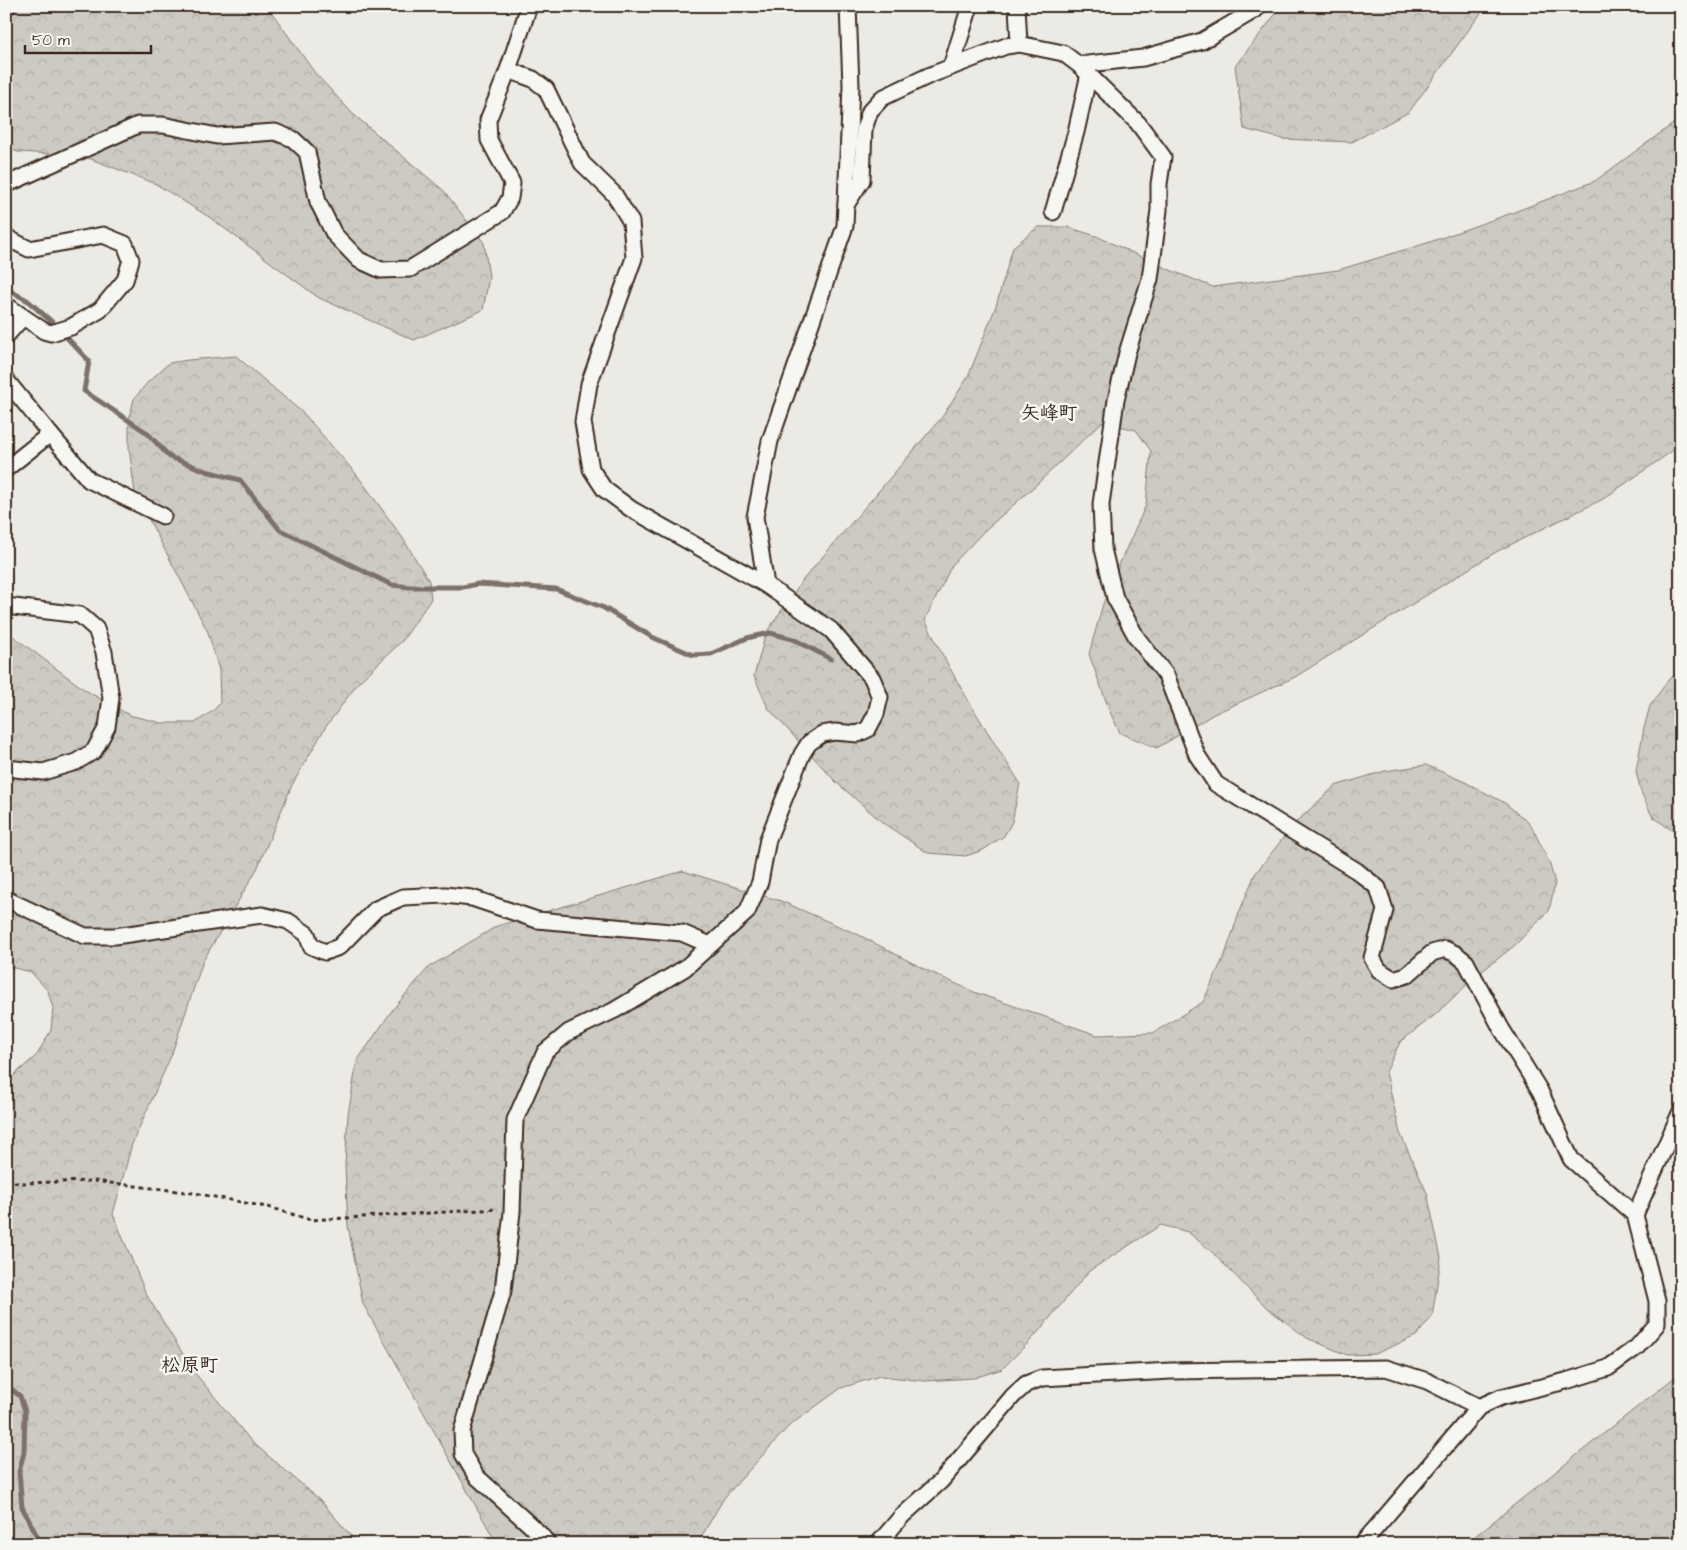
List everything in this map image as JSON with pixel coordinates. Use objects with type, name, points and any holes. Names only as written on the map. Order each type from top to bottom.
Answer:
[{"type":"street","points":[[6,186],[138,125],[163,125],[217,136],[275,132],[293,139],[307,152],[318,202],[334,234],[359,260],[381,270],[410,269],[502,212],[510,198],[512,183],[489,140],[488,120],[508,70],[529,6]]},
{"type":"street","points":[[766,585],[755,517],[770,441],[845,226],[851,86],[848,6]]},
{"type":"street","points":[[951,67],[970,6]]},
{"type":"street","points":[[1017,6],[1019,44]]},
{"type":"street","points":[[1084,70],[1144,58],[1202,41],[1259,6]]},
{"type":"street","points":[[846,205],[862,180],[864,129],[870,111],[882,98],[928,76],[1006,46],[1019,44],[1063,53],[1084,70],[1138,122],[1163,158],[1159,184],[1160,210],[1150,279],[1116,400],[1101,504],[1103,549],[1115,598],[1137,638],[1166,675],[1197,755],[1216,784],[1357,871],[1378,888],[1386,910],[1372,958],[1379,970],[1393,979],[1407,974],[1432,953],[1445,949],[1456,954],[1466,962],[1502,1028],[1540,1090],[1571,1159],[1635,1215],[1657,1301],[1657,1324],[1637,1347],[1608,1368],[1566,1381],[1501,1397],[1479,1407],[1362,1544]]},
{"type":"street","points":[[508,70],[533,79],[546,89],[582,162],[614,194],[632,222],[634,258],[589,384],[583,422],[591,468],[604,489],[631,509],[766,585],[831,630],[872,678],[880,697],[876,714],[868,729],[858,734],[835,732],[822,734],[809,743],[802,754],[768,839],[760,882],[747,912],[685,968],[615,1010],[569,1032],[545,1052],[515,1120],[512,1212],[503,1291],[462,1431],[463,1454],[476,1476],[541,1535],[548,1544]]},
{"type":"street","points":[[1053,212],[1076,132],[1084,70]]},
{"type":"street","points":[[6,236],[29,248],[103,235],[125,244],[131,260],[125,280],[100,310],[71,327],[51,334],[6,305]]},
{"type":"street","points":[[6,336],[23,316]]},
{"type":"street","points":[[6,380],[88,480],[163,516]]},
{"type":"street","points":[[6,469],[50,434]]},
{"type":"street","points":[[6,606],[80,614],[96,629],[104,652],[111,698],[107,727],[94,751],[76,762],[43,772],[6,768]]},
{"type":"street","points":[[6,899],[85,936],[115,936],[262,916],[288,921],[307,934],[311,946],[325,952],[339,947],[376,909],[403,897],[445,895],[472,898],[537,920],[682,933],[710,945]]},
{"type":"street","points":[[1635,1215],[1681,1111]]},
{"type":"street","points":[[878,1544],[902,1516],[942,1481],[1013,1396],[1026,1384],[1042,1378],[1171,1371],[1386,1368],[1427,1380],[1479,1407]]},
{"type":"path","points":[[6,1181],[23,1183],[94,1181],[194,1193],[272,1208],[311,1220],[502,1208]]},
{"type":"green space","points":[[6,6],[267,6],[315,73],[353,114],[444,191],[484,243],[489,277],[483,310],[414,340],[319,298],[209,217],[156,184],[83,156],[18,152],[6,148]]},
{"type":"green space","points":[[1282,6],[1486,6],[1409,112],[1352,142],[1283,139],[1244,129],[1235,66]]},
{"type":"green space","points":[[1681,118],[1681,445],[1603,499],[1496,552],[1295,677],[1214,714],[1157,748],[1120,733],[1110,712],[1089,654],[1103,604],[1146,505],[1151,451],[1136,430],[1102,422],[984,531],[952,565],[925,620],[958,683],[1020,783],[1012,822],[1004,836],[983,850],[966,856],[928,853],[883,823],[836,782],[768,708],[754,676],[766,633],[802,581],[942,417],[968,377],[996,306],[1013,247],[1038,227],[1067,227],[1096,236],[1170,270],[1213,287],[1338,270],[1427,243],[1595,181]]},
{"type":"green space","points":[[236,356],[304,414],[357,475],[402,537],[429,581],[431,599],[403,640],[358,683],[325,728],[292,785],[257,869],[203,961],[171,1056],[132,1144],[113,1214],[146,1294],[194,1372],[252,1442],[320,1500],[358,1544],[6,1544],[6,1082],[37,1055],[51,1030],[53,1008],[48,991],[31,972],[6,966],[6,631],[85,690],[129,715],[162,723],[195,723],[214,710],[220,703],[219,670],[208,632],[135,493],[129,447],[129,419],[134,399],[148,382],[169,363]]},
{"type":"green space","points":[[1681,671],[1681,831],[1670,829],[1652,816],[1641,792],[1636,771],[1650,706],[1669,679]]},
{"type":"green space","points":[[1426,765],[1465,782],[1505,803],[1531,825],[1549,862],[1555,883],[1549,911],[1514,946],[1476,976],[1435,1015],[1400,1042],[1386,1072],[1400,1133],[1427,1193],[1441,1258],[1432,1317],[1416,1336],[1375,1354],[1347,1355],[1307,1338],[1267,1308],[1212,1252],[1188,1232],[1161,1225],[1089,1271],[1033,1338],[1002,1369],[974,1378],[925,1381],[880,1376],[841,1388],[789,1426],[724,1498],[697,1544],[497,1544],[363,1304],[348,1226],[345,1166],[348,1115],[357,1061],[393,1009],[429,967],[497,926],[683,871],[781,901],[859,935],[924,969],[974,992],[1097,1035],[1153,1033],[1203,1002],[1226,952],[1255,874],[1294,824],[1335,786],[1385,771]]},
{"type":"green space","points":[[1681,1374],[1681,1544],[1465,1544],[1675,1377]]},
{"type":"waterway","points":[[6,289],[27,300],[52,322],[89,361],[84,391],[146,432],[170,457],[206,471],[240,480],[280,530],[392,585],[463,587],[478,584],[556,589],[604,608],[652,637],[693,655],[711,654],[747,638],[770,633],[793,639],[831,659]]},
{"type":"waterway","points":[[6,1385],[20,1396],[25,1411],[24,1452],[19,1472],[22,1507],[41,1544]]},
{"type":"district","name":"矢峰町","points":[[1049,412]]},
{"type":"district","name":"松原町","points":[[190,1364]]}]
